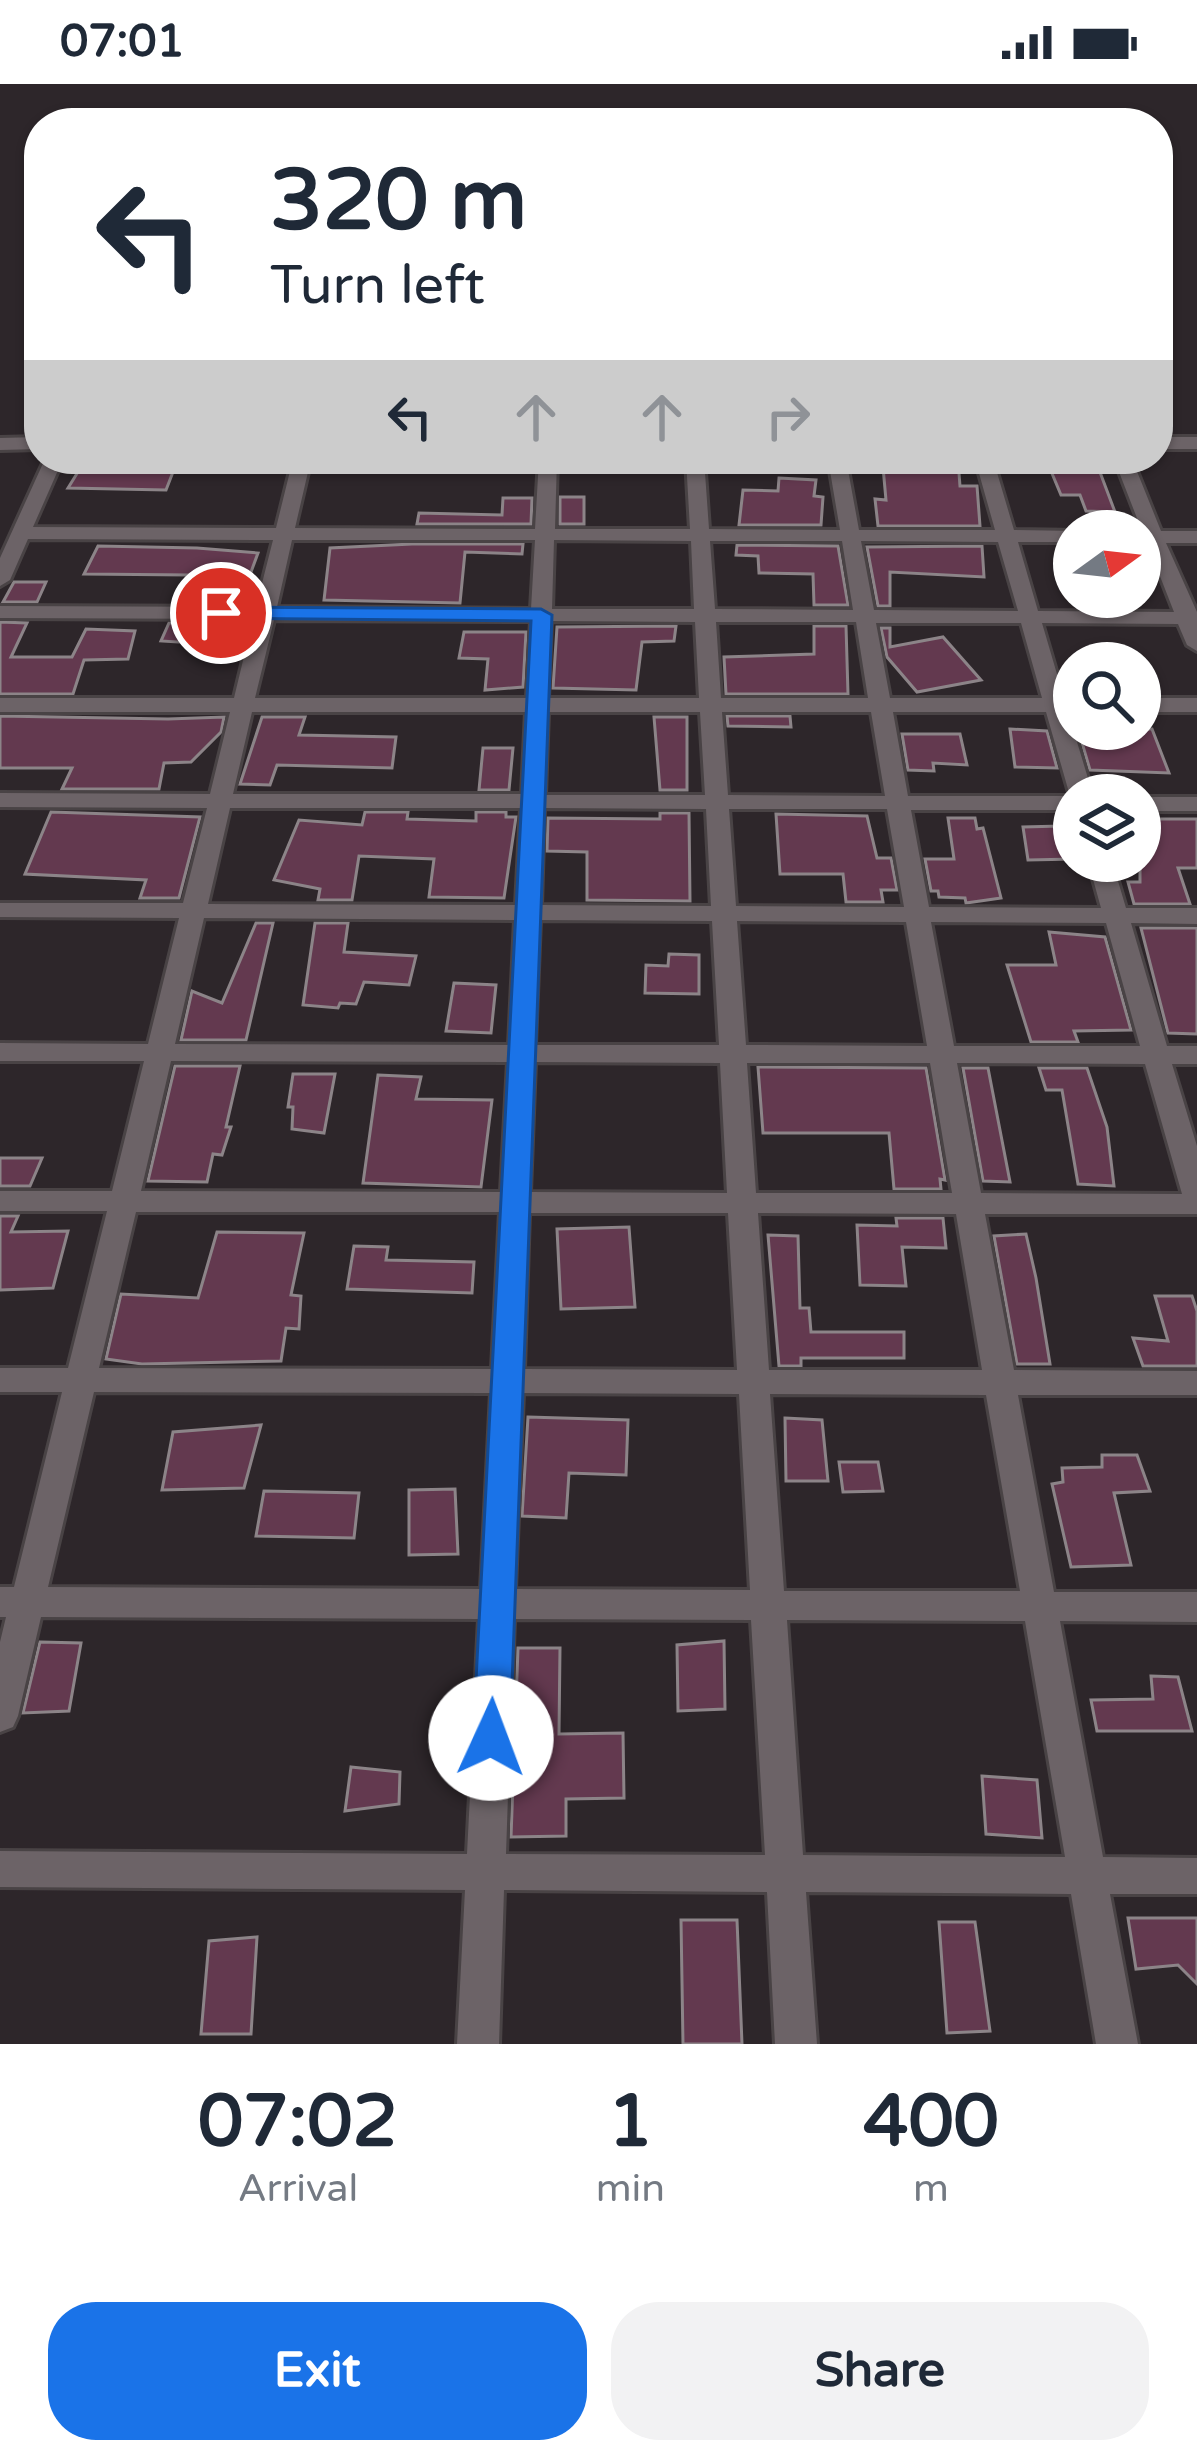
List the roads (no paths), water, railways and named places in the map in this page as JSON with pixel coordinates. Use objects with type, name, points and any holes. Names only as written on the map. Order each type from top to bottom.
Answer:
[{"type":"street","points":[[0,580],[47,474]]},
{"type":"street","points":[[0,1715],[14,1602],[80,1381],[298,474]]},
{"type":"street","points":[[478,2044],[547,474]]},
{"type":"street","points":[[696,474],[796,2044]]},
{"type":"street","points":[[839,474],[1118,2044]]},
{"type":"street","points":[[988,474],[1030,617],[1053,675]]},
{"type":"street","points":[[1128,474],[1139,510]]},
{"type":"street","points":[[21,533],[1053,536]]},
{"type":"street","points":[[1161,537],[1197,537]]},
{"type":"street","points":[[1161,562],[1192,618],[1197,645]]},
{"type":"street","points":[[0,612],[1192,618]]},
{"type":"street","points":[[0,705],[1053,705]]},
{"type":"street","points":[[1161,705],[1197,705]]},
{"type":"street","points":[[0,800],[1053,803]]},
{"type":"street","points":[[1161,803],[1197,804]]},
{"type":"street","points":[[0,1201],[968,1203],[1197,1199],[1106,882]]},
{"type":"street","points":[[0,910],[1197,916]]},
{"type":"street","points":[[0,1052],[1197,1055]]},
{"type":"street","points":[[0,1380],[1197,1383]]},
{"type":"street","points":[[14,1602],[1197,1607]]},
{"type":"street","points":[[0,1869],[1197,1876]]}]
